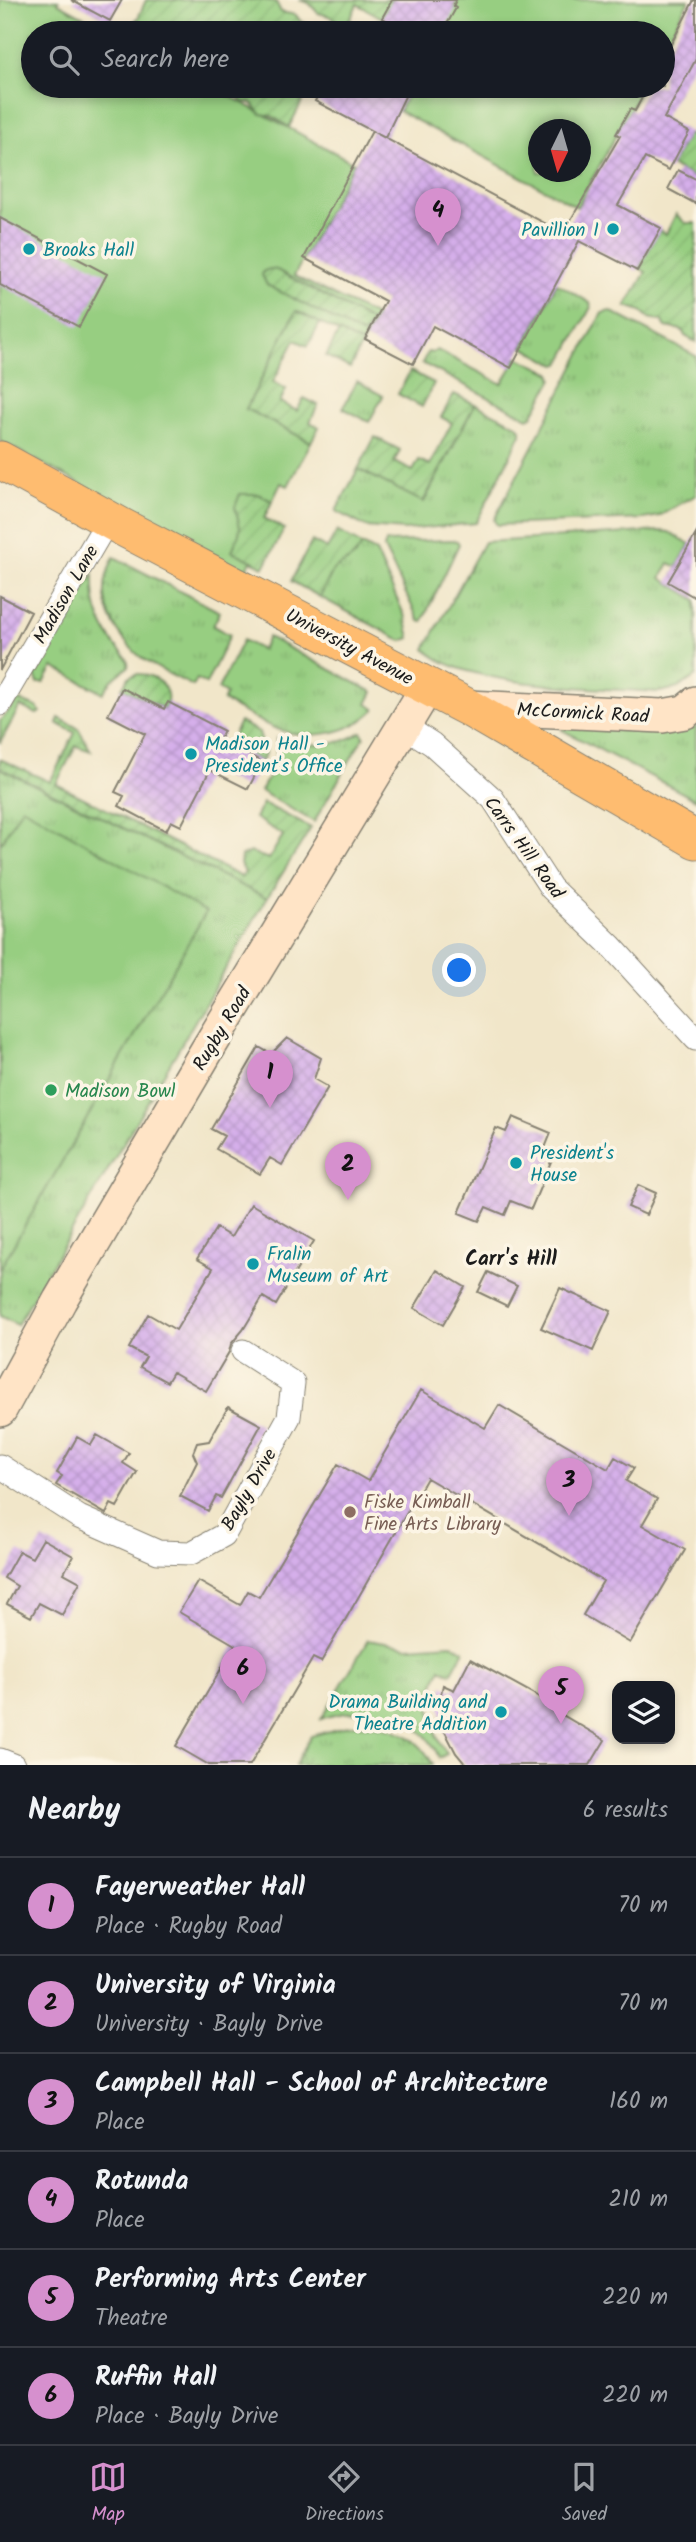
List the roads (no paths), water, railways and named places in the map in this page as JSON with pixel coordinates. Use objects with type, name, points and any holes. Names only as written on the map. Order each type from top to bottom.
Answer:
[{"type":"main road","name":"University Avenue","points":[[0,460],[108,520],[467,707],[696,840]]},
{"type":"main road","name":"Rugby Road","points":[[0,1410],[60,1300],[199,1063],[428,686]]},
{"type":"main road","name":"McCormick Road","points":[[467,707],[662,716],[685,712],[696,703]]},
{"type":"street","name":"Madison Lane","points":[[0,704],[108,520]]},
{"type":"street","name":"Carrs Hill Road","points":[[404,726],[432,744],[493,799],[551,888],[611,946],[696,1039]]},
{"type":"street","name":"Bayly Drive","points":[[0,1466],[79,1517],[158,1552],[191,1553],[224,1535],[289,1417],[293,1383],[243,1351]]},
{"type":"street","points":[[0,1760],[13,1765]]},
{"type":"place","name":"Pavillion I","points":[[613,229]]},
{"type":"place","name":"Rotunda","points":[[438,246]]},
{"type":"place","name":"Brooks Hall","points":[[29,249]]},
{"type":"place","name":"Madison Hall - President's Office","points":[[191,754]]},
{"type":"place","name":"Madison Bowl","points":[[51,1090]]},
{"type":"place","name":"Fayerweather Hall","points":[[270,1108]]},
{"type":"place","name":"President's House","points":[[516,1163]]},
{"type":"place","name":"University of Virginia","points":[[348,1200]]},
{"type":"place","name":"Fralin Museum of Art","points":[[253,1264]]},
{"type":"place","name":"Fiske Kimball Fine Arts Library","points":[[350,1512]]},
{"type":"place","name":"Campbell Hall - School of Architecture","points":[[569,1516]]},
{"type":"place","name":"Ruffin Hall","points":[[243,1704]]},
{"type":"place","name":"Drama Building and Theatre Addition","points":[[501,1712]]},
{"type":"place","name":"Performing Arts Center","points":[[561,1724]]},
{"type":"district","name":"Carr's Hill","points":[[511,1258]]}]
